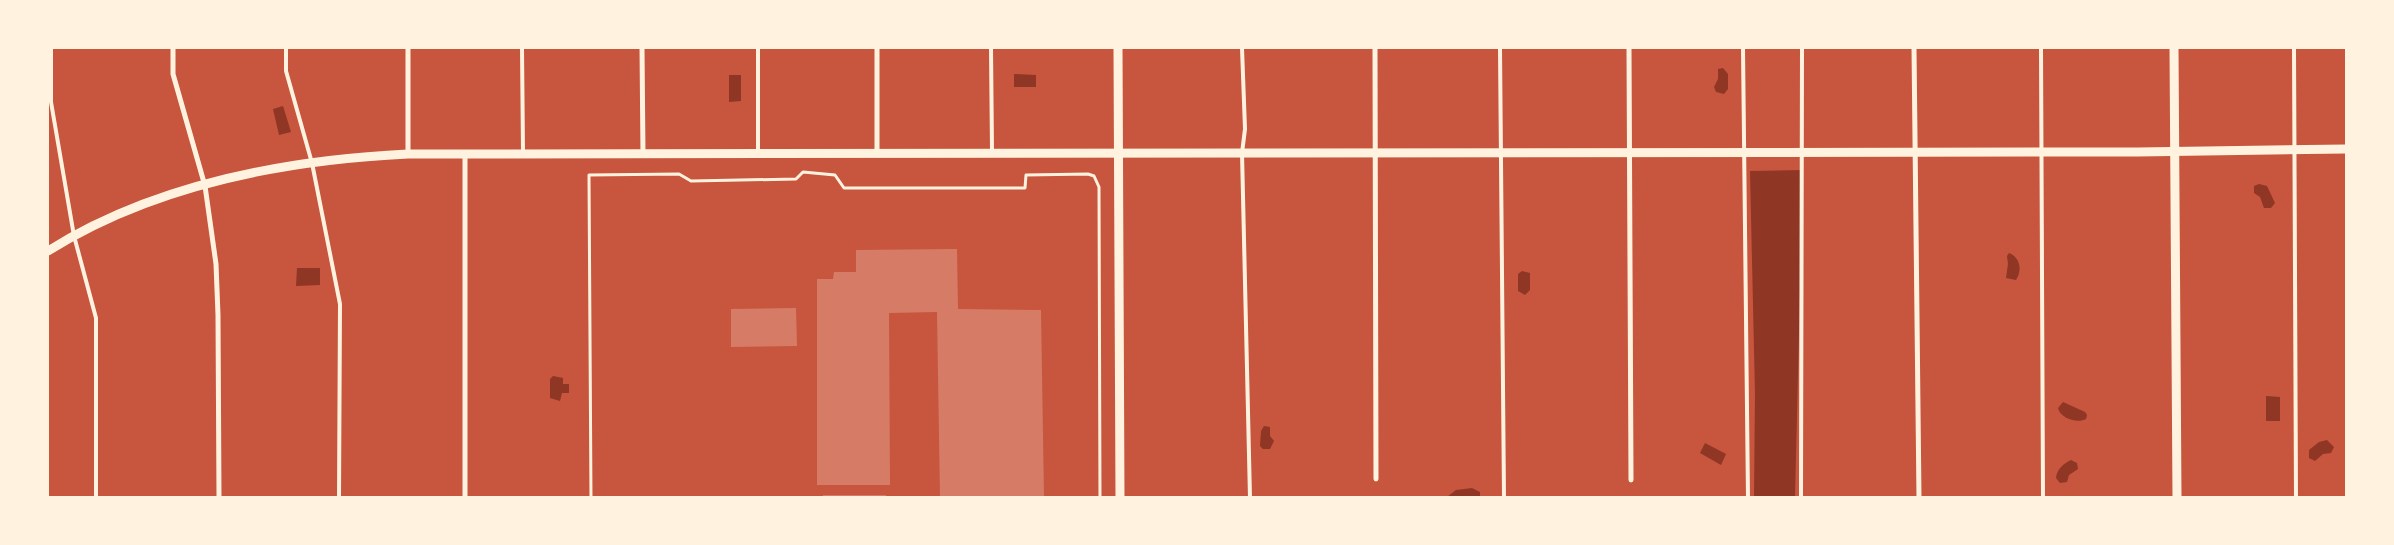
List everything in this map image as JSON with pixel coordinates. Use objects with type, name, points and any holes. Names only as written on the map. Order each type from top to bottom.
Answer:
[{"type":"street","points":[[173,48],[173,74],[205,186],[218,289],[219,498]]},
{"type":"street","points":[[408,48],[408,154]]},
{"type":"street","points":[[642,48],[642,156]]},
{"type":"street","points":[[877,48],[878,155]]},
{"type":"street","points":[[1118,48],[1120,498]]},
{"type":"street","points":[[1374,48],[1376,153],[1376,480]]},
{"type":"street","points":[[1629,48],[1631,480]]},
{"type":"street","points":[[1914,48],[1919,498]]},
{"type":"street","points":[[2174,48],[2177,498]]},
{"type":"street","points":[[48,250],[124,212],[240,176],[312,162],[408,154],[464,156],[642,156],[1630,151],[2042,152],[2346,149]]},
{"type":"street","points":[[464,156],[466,498]]},
{"type":"lane","points":[[51,48],[52,102],[74,236],[96,318],[96,498]]},
{"type":"lane","points":[[286,48],[286,71],[312,162],[340,304],[339,498]]},
{"type":"lane","points":[[522,48],[523,156]]},
{"type":"lane","points":[[758,48],[758,155]]},
{"type":"lane","points":[[991,48],[992,154]]},
{"type":"lane","points":[[1242,48],[1245,129],[1242,153],[1250,498]]},
{"type":"lane","points":[[1500,48],[1504,498]]},
{"type":"lane","points":[[1743,48],[1748,498]]},
{"type":"lane","points":[[1801,498],[1802,48]]},
{"type":"lane","points":[[2042,48],[2044,498]]},
{"type":"lane","points":[[2294,48],[2296,498]]},
{"type":"path","points":[[591,498],[589,175],[679,174],[691,181],[796,179],[803,172],[834,176],[844,188],[1025,188],[1026,175],[1088,174],[1094,176],[1100,188],[1100,498]]},
{"type":"shaded area","points":[[1723,68],[1728,74],[1728,89],[1724,94],[1716,92],[1714,87],[1718,79],[1718,69]]},
{"type":"shaded area","points":[[1014,74],[1036,75],[1036,87],[1014,87]]},
{"type":"shaded area","points":[[729,75],[741,75],[741,101],[729,102]]},
{"type":"shaded area","points":[[283,106],[291,132],[279,135],[273,109]]},
{"type":"shaded area","points":[[1803,170],[1795,497],[1754,497],[1755,394],[1750,171]]},
{"type":"shaded area","points":[[2259,184],[2267,186],[2275,203],[2271,208],[2264,208],[2260,197],[2254,193],[2254,186]]},
{"type":"shaded area","points":[[2009,253],[2018,261],[2020,269],[2016,280],[2006,278],[2007,256]]},
{"type":"shaded area","points":[[297,268],[320,268],[320,285],[296,286]]},
{"type":"shaded area","points":[[1522,271],[1530,273],[1530,290],[1525,295],[1518,291],[1518,274]]},
{"type":"shaded area","points":[[553,376],[563,378],[563,384],[569,384],[569,393],[562,393],[560,401],[550,398],[550,379]]},
{"type":"shaded area","points":[[2266,396],[2280,397],[2280,421],[2266,421]]},
{"type":"shaded area","points":[[2063,402],[2085,412],[2087,415],[2086,419],[2078,421],[2062,415],[2058,408]]},
{"type":"shaded area","points":[[1264,426],[1270,427],[1270,436],[1274,441],[1270,449],[1263,449],[1260,446],[1261,431]]},
{"type":"shaded area","points":[[2327,440],[2334,447],[2331,453],[2323,454],[2315,461],[2309,458],[2309,450],[2319,442]]},
{"type":"shaded area","points":[[1705,443],[1726,454],[1721,465],[1700,453]]},
{"type":"shaded area","points":[[2071,460],[2077,463],[2078,469],[2069,475],[2067,482],[2060,483],[2056,478],[2059,469]]},
{"type":"shaded area","points":[[1472,488],[1480,492],[1480,497],[1447,497],[1456,490]]},
{"type":"building","points":[[957,249],[958,309],[1041,310],[1044,498],[940,498],[937,312],[889,313],[890,485],[817,485],[817,279],[833,279],[834,272],[856,272],[856,250]]},
{"type":"building","points":[[796,308],[797,346],[731,347],[731,309]]},
{"type":"building","points":[[823,495],[886,495],[886,498],[823,498]]}]
